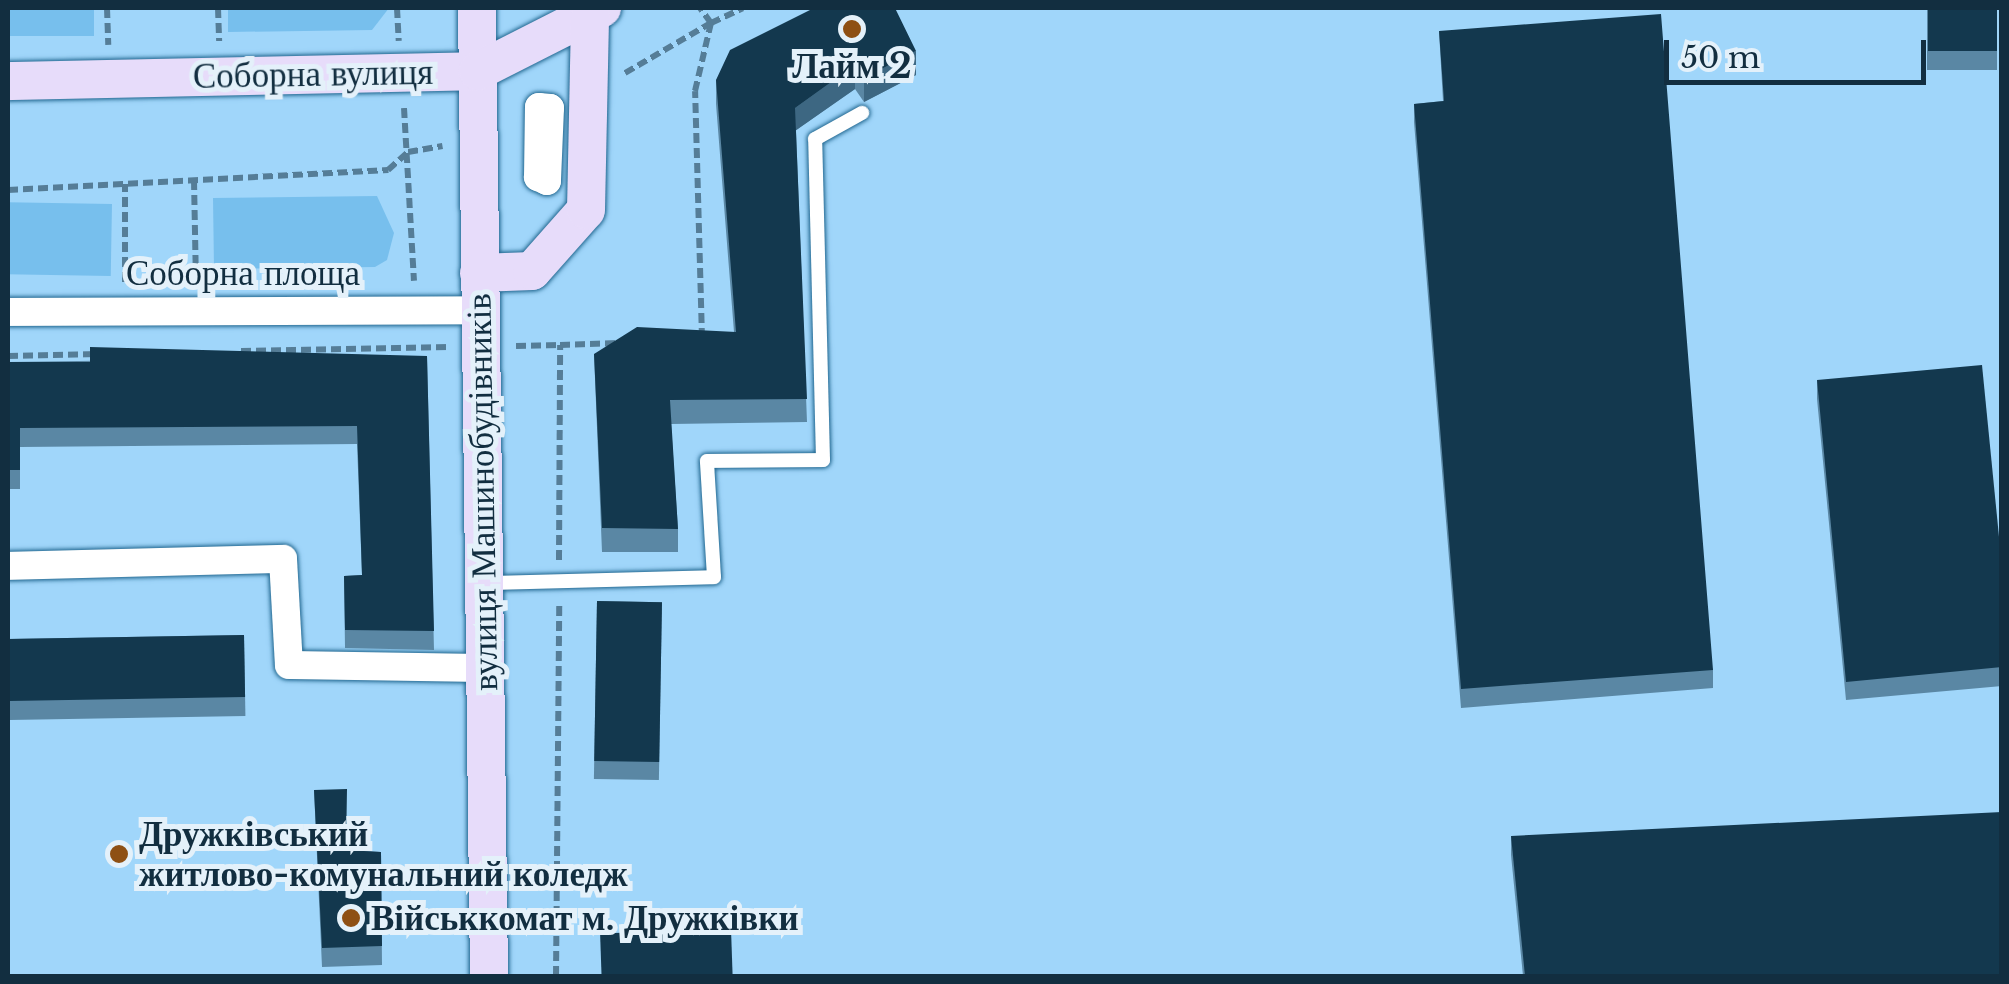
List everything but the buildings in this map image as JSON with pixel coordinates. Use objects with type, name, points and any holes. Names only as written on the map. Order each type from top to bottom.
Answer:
[{"type":"street","name":"вулиця Машинобудівників","points":[[477,8],[489,976]]},
{"type":"street","name":"Соборна вулиця","points":[[8,81],[478,71],[596,11]]},
{"type":"street","points":[[479,292],[532,271],[586,210],[588,83],[596,11]]},
{"type":"street","name":"Соборна площа","points":[[8,312],[416,310],[479,292]]},
{"type":"street","points":[[8,566],[283,559],[288,664],[484,668]]},
{"type":"lane","points":[[483,583],[714,577],[707,461],[823,460],[815,138],[862,113]]},
{"type":"path","points":[[107,8],[108,45]]},
{"type":"path","points":[[218,8],[219,42]]},
{"type":"path","points":[[397,8],[418,348]]},
{"type":"path","points":[[685,341],[702,340],[695,91],[711,24],[700,8]]},
{"type":"path","points":[[588,83],[630,71],[742,8]]},
{"type":"path","points":[[8,190],[388,170],[408,152],[478,128]]},
{"type":"path","points":[[194,180],[196,311]]},
{"type":"path","points":[[126,184],[126,311]]},
{"type":"path","points":[[556,976],[560,346],[631,343]]},
{"type":"path","points":[[234,352],[455,347]]},
{"type":"path","points":[[8,356],[106,354]]},
{"type":"shaded area","points":[[8,8],[94,8],[94,36],[8,36]]},
{"type":"shaded area","points":[[228,8],[389,8],[372,30],[228,32]]},
{"type":"shaded area","points":[[377,196],[394,233],[387,260],[375,267],[214,269],[213,198]]},
{"type":"shaded area","points":[[8,202],[112,204],[111,276],[8,274]]},
{"type":"place","name":"Лайм 2","points":[[852,29]]},
{"type":"place","name":"Дружківський житлово-комунальний коледж","points":[[119,854]]},
{"type":"place","name":"Військкомат м. Дружківки","points":[[351,918]]}]
